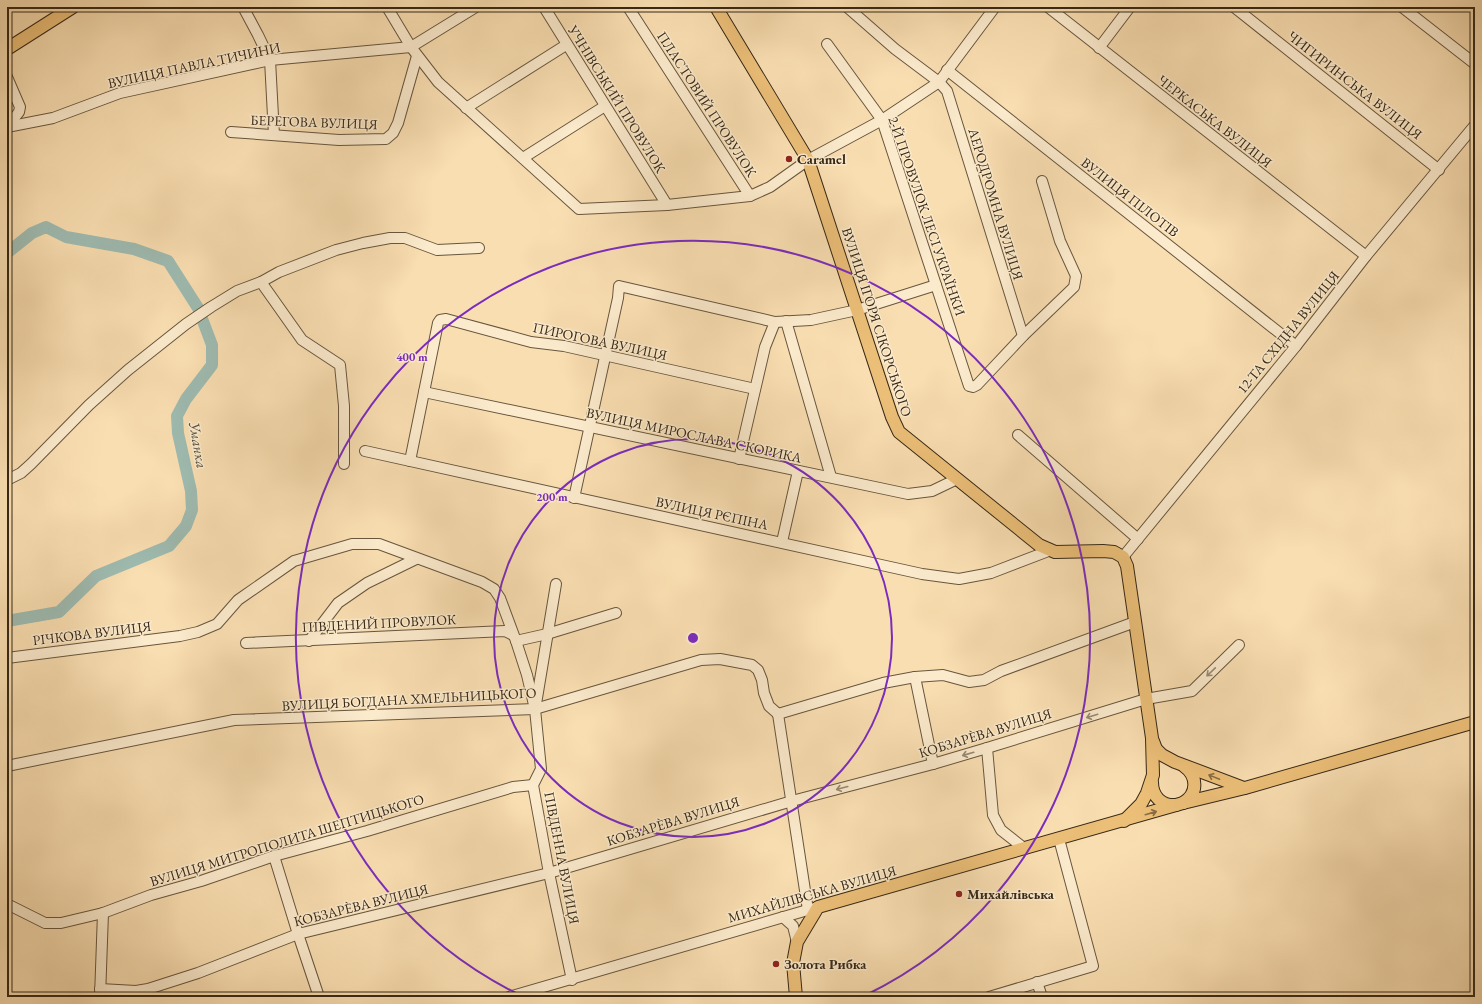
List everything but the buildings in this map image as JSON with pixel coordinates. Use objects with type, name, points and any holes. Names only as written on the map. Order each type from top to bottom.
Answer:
[{"type":"main road","points":[[7,49],[73,7]]},
{"type":"main road","name":"ВУЛИЦЯ ІГОРЯ СІКОРСЬКОГО","points":[[716,7],[808,160],[892,417],[899,432],[1039,545],[1055,552],[1103,551],[1114,552],[1123,557]]},
{"type":"main road","points":[[1123,557],[1127,566],[1152,738],[1152,778],[1154,794],[1158,800],[1164,804],[1172,806],[1180,804],[1187,800],[1193,793],[1195,784],[1193,776],[1189,769],[1162,755],[1156,749],[1152,738]]},
{"type":"main road","name":"МИХАЙЛІВСЬКА ВУЛИЦЯ","points":[[813,908],[1180,804],[1245,788],[1475,722]]},
{"type":"main road","points":[[1124,820],[1141,804],[1152,778],[1158,769],[1163,765],[1179,764],[1245,788]]},
{"type":"main road","points":[[796,997],[793,962],[797,942],[813,908]]},
{"type":"street","points":[[243,7],[270,60],[274,135]]},
{"type":"street","points":[[388,7],[411,47],[438,82],[578,208],[667,205],[750,196],[770,187],[808,160],[882,120],[939,82],[995,7]]},
{"type":"street","name":"ВУЛИЦЯ ПАВЛА ТИЧИНИ","points":[[7,127],[52,118],[120,93],[270,60],[411,47],[476,7]]},
{"type":"street","name":"УЧНІВСЬКИЙ ПРОВУЛОК","points":[[544,7],[566,45],[667,205]]},
{"type":"street","name":"ПЛАСТОВИЙ ПРОВУЛОК","points":[[628,7],[750,196]]},
{"type":"street","points":[[848,7],[895,48],[939,82]]},
{"type":"street","name":"ЧЕРКАСЬКА ВУЛИЦЯ","points":[[1048,7],[1366,256]]},
{"type":"street","points":[[1099,48],[1130,7]]},
{"type":"street","name":"ЧИГИРИНСЬКА ВУЛИЦЯ","points":[[1234,7],[1439,170]]},
{"type":"street","points":[[1402,7],[1475,64]]},
{"type":"street","name":"2-Й ПРОВУЛОК ЛЕСІ УКРАЇНКИ","points":[[827,44],[882,120],[969,386],[973,387],[977,385],[1023,336]]},
{"type":"street","points":[[466,108],[566,45]]},
{"type":"street","name":"БЕРЕГОВА ВУЛИЦЯ","points":[[231,132],[339,140],[386,139],[393,133],[398,123],[417,56]]},
{"type":"street","name":"ВУЛИЦЯ ПІЛОТІВ","points":[[947,70],[1296,346]]},
{"type":"street","points":[[7,78],[20,107],[19,112],[7,127]]},
{"type":"street","name":"АЕРОДРОМНА ВУЛИЦЯ","points":[[939,82],[947,91],[1023,336]]},
{"type":"street","points":[[523,158],[605,106]]},
{"type":"street","name":"12-ТА СХІДНА ВУЛИЦЯ","points":[[1123,557],[1296,346],[1366,256],[1475,125]]},
{"type":"street","points":[[1023,336],[1074,287],[1076,282],[1076,276],[1060,241],[1042,181]]},
{"type":"street","points":[[7,480],[21,473],[43,453],[89,405],[128,370],[186,324],[237,291],[260,282],[279,272],[336,250],[363,242],[390,238],[405,238],[437,250],[479,248]]},
{"type":"street","points":[[260,282],[302,340],[340,365],[344,406],[344,464]]},
{"type":"street","points":[[574,498],[618,298],[619,286],[775,322],[786,322],[811,320],[857,310],[936,286]]},
{"type":"street","name":"ПИРОГОВА ВУЛИЦЯ","points":[[424,392],[438,323],[440,320],[446,319],[531,342],[564,346],[755,389]]},
{"type":"street","points":[[739,459],[764,347],[775,322]]},
{"type":"street","points":[[786,322],[831,477]]},
{"type":"street","points":[[410,461],[424,392]]},
{"type":"street","name":"ВУЛИЦЯ МИРОСЛАВА СКОРИКА","points":[[424,392],[908,494],[932,491],[957,479]]},
{"type":"street","points":[[1018,435],[1138,539]]},
{"type":"street","name":"ВУЛИЦЯ РЄПІНА","points":[[365,451],[922,574],[959,579],[992,573],[1051,550]]},
{"type":"street","points":[[782,542],[798,471]]},
{"type":"street","name":"ПІВДЕННА ВУЛИЦЯ","points":[[352,544],[379,544],[482,582],[494,589],[500,598],[527,675],[535,709],[541,769],[533,785],[549,873],[572,980]]},
{"type":"street","name":"РІЧКОВА ВУЛИЦЯ","points":[[7,658],[180,636],[198,632],[217,624],[238,600],[294,561],[352,544]]},
{"type":"street","points":[[309,641],[338,603],[367,583],[416,558]]},
{"type":"street","points":[[535,709],[556,584]]},
{"type":"street","name":"ПІВДЕНИЙ ПРОВУЛОК","points":[[246,643],[505,631],[515,638],[547,634],[616,613]]},
{"type":"street","points":[[813,908],[792,800],[778,714],[876,684],[915,677],[943,675],[969,682],[984,680],[1001,671],[1135,622]]},
{"type":"street","name":"КОБЗАРÈВА ВУЛИЦЯ","points":[[100,993],[148,989],[198,973],[298,934],[549,873],[792,800],[933,764],[1146,699],[1192,691],[1239,645]]},
{"type":"street","name":"ВУЛИЦЯ БОГДАНА ХМЕЛЬНИЦЬКОГО","points":[[7,766],[234,720],[535,709],[701,660],[720,658],[752,665],[758,670],[769,706],[778,714]]},
{"type":"street","points":[[915,677],[933,764]]},
{"type":"street","points":[[987,748],[993,815],[1002,830],[1024,849]]},
{"type":"street","name":"ВУЛИЦЯ МИТРОПОЛИТА ШЕПТИЦЬКОГО","points":[[7,904],[45,923],[61,924],[103,913],[151,895],[201,881],[274,856],[367,831],[513,787],[533,785]]},
{"type":"street","points":[[989,997],[1093,966],[1059,839]]},
{"type":"street","points":[[274,856],[319,997]]},
{"type":"street","name":"МИХАЙЛІВСЬКА ВУЛИЦЯ","points":[[509,997],[572,980],[813,908]]},
{"type":"street","points":[[100,993],[103,913]]},
{"type":"street","points":[[783,917],[792,926],[797,942]]},
{"type":"street","points":[[1037,982],[1042,997]]},
{"type":"waterway","name":"Уманка","points":[[7,253],[32,233],[46,227],[66,237],[134,249],[168,261],[198,308],[212,345],[212,365],[186,399],[177,416],[178,433],[191,491],[192,510],[186,526],[169,546],[96,576],[59,612],[7,621]]},
{"type":"place","name":"Caramel","points":[[789,159]]},
{"type":"place","name":"Михайлівська","points":[[959,894]]},
{"type":"place","name":"Золота Рибка","points":[[776,964]]}]
